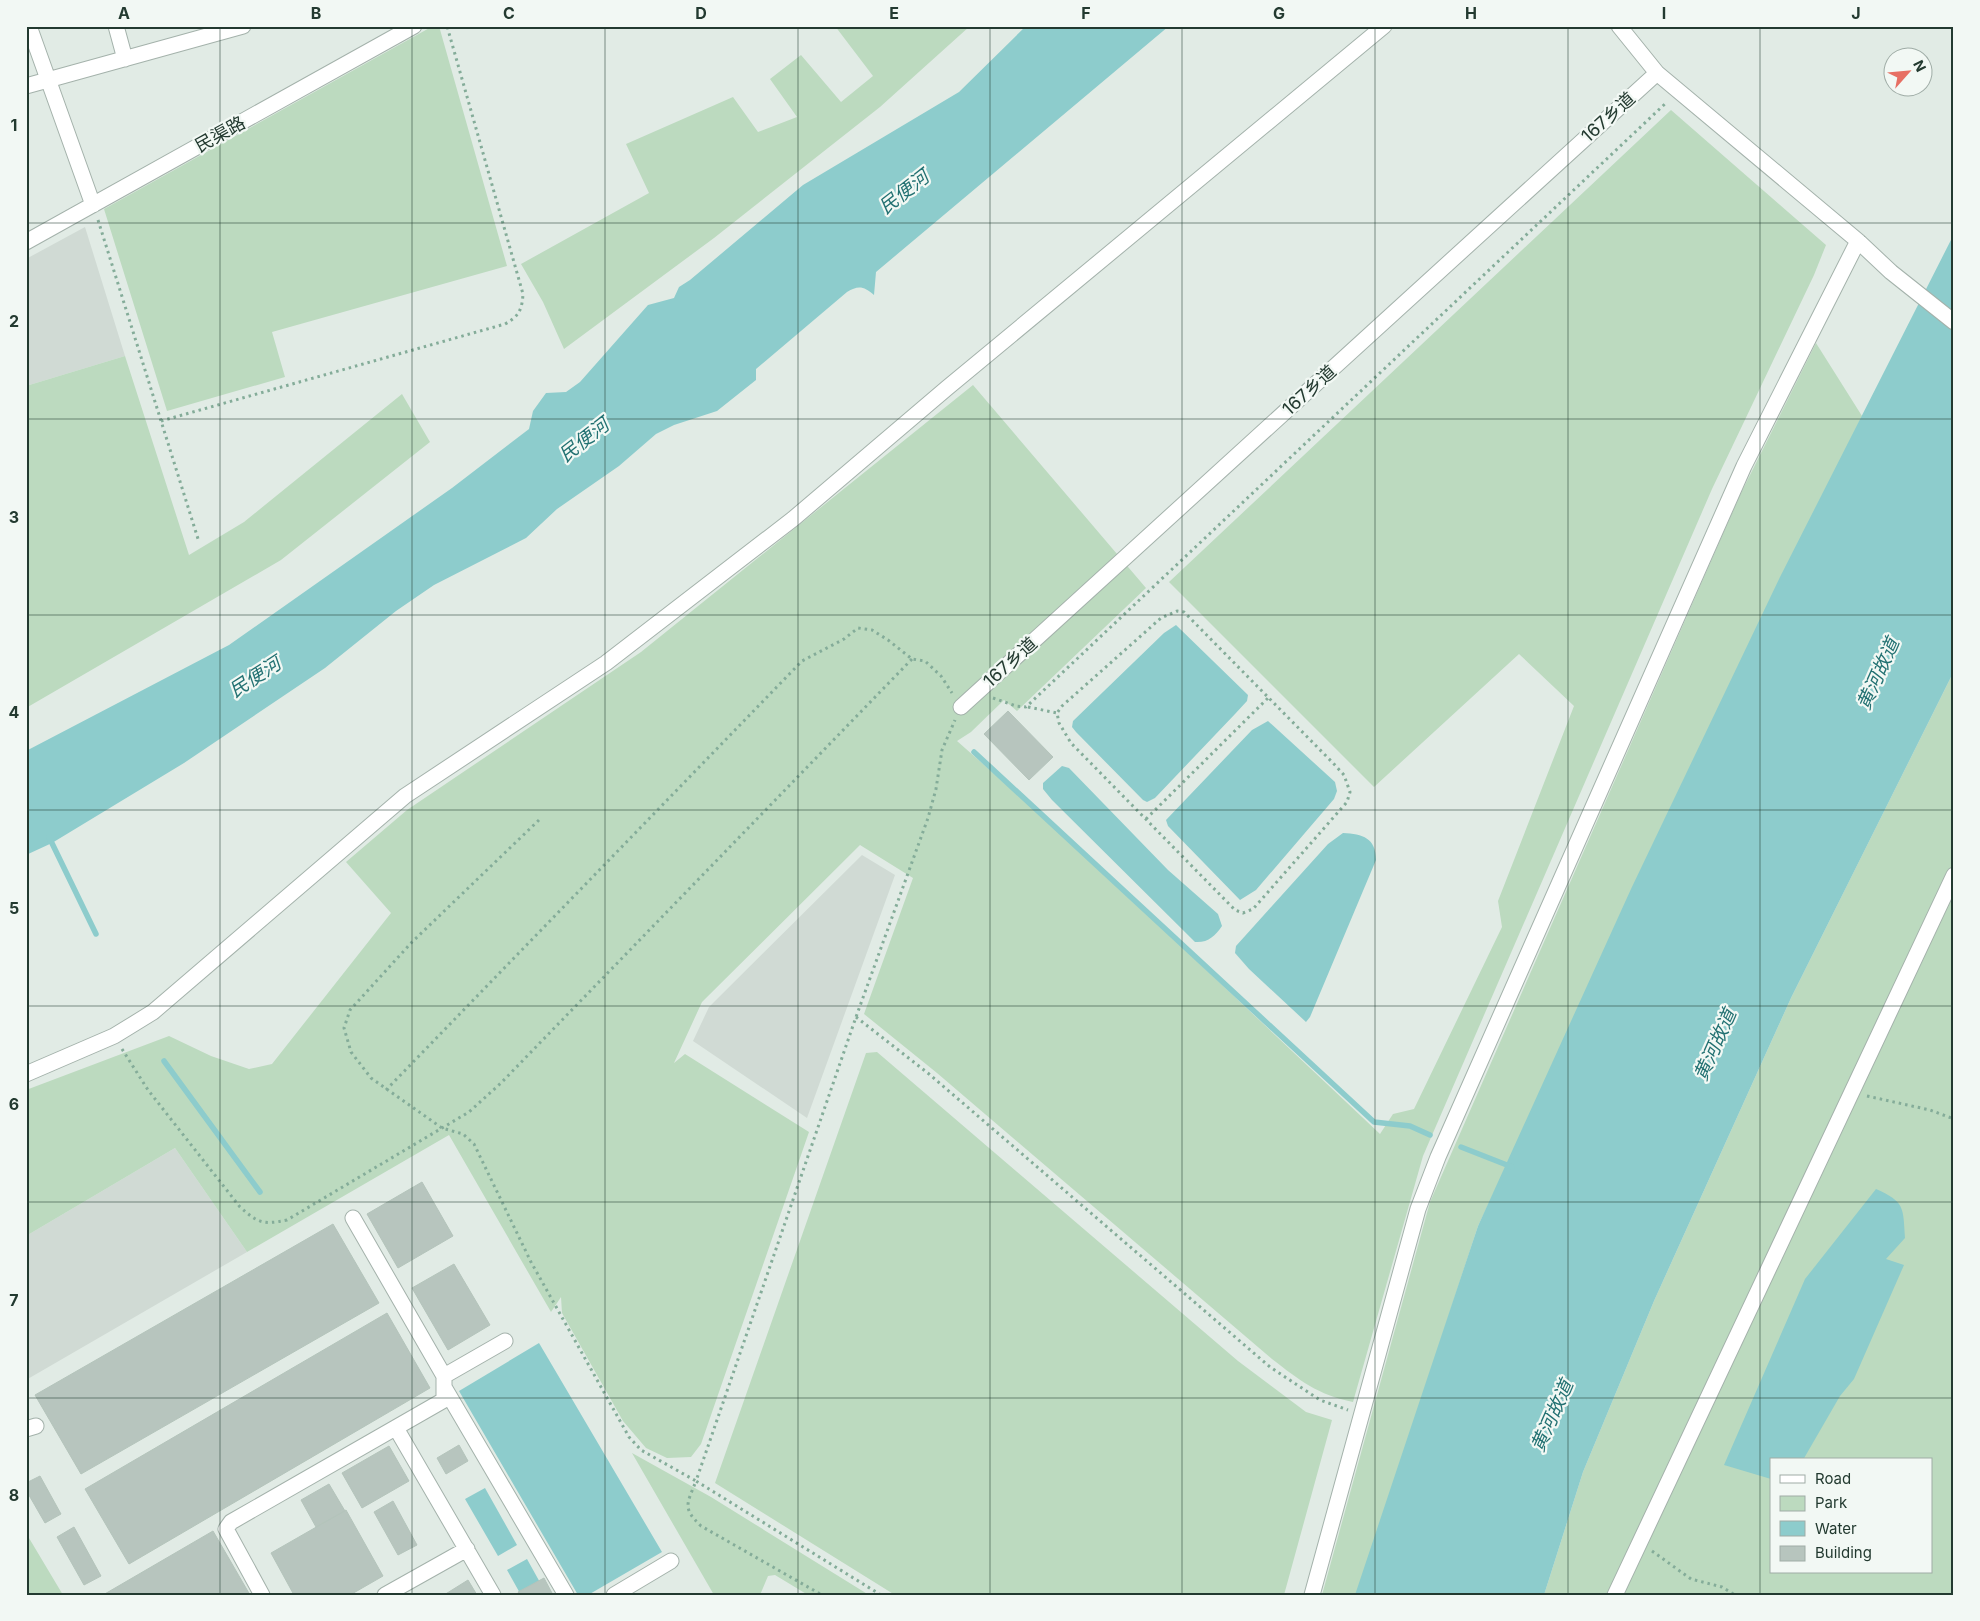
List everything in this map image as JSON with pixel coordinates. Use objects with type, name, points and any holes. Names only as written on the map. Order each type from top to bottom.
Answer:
[{"type":"street","points":[[29,26],[93,205]]},
{"type":"street","points":[[116,26],[125,59]]},
{"type":"street","points":[[26,86],[243,26]]},
{"type":"street","name":"民渠路","points":[[26,242],[414,26]]},
{"type":"street","points":[[26,1074],[114,1036],[153,1012],[405,796],[606,663],[793,519],[954,382],[1384,26]]},
{"type":"street","points":[[1619,26],[1657,73],[1858,241],[1891,272],[1954,322]]},
{"type":"street","name":"167乡道","points":[[961,707],[1657,73]]},
{"type":"street","points":[[1312,1595],[1418,1208],[1438,1158],[1744,466],[1858,241]]},
{"type":"street","points":[[1615,1595],[1954,875]]},
{"type":"street","points":[[353,1218],[566,1595]]},
{"type":"street","points":[[444,1382],[505,1341]]},
{"type":"street","points":[[262,1595],[226,1529],[232,1522],[444,1400],[444,1382]]},
{"type":"street","points":[[396,1428],[493,1595]]},
{"type":"street","points":[[385,1595],[467,1550]]},
{"type":"street","points":[[614,1595],[671,1561]]},
{"type":"path","points":[[161,421],[505,324],[517,318],[522,308],[523,294],[448,26]]},
{"type":"path","points":[[1027,706],[1679,91]]},
{"type":"path","points":[[93,205],[199,542]]},
{"type":"path","points":[[1176,611],[1184,612],[1268,697],[1344,775],[1350,792],[1347,802],[1253,909],[1243,913],[1235,910],[1070,743],[1059,723],[1058,713],[1062,706],[1162,618],[1176,611]]},
{"type":"path","points":[[386,1090],[802,661],[844,639],[858,628],[872,630],[912,659],[925,661],[941,676],[961,707],[942,750],[936,789],[928,818],[856,1017],[687,1503],[688,1513],[701,1526],[822,1595]]},
{"type":"path","points":[[114,1036],[148,1090],[240,1207],[257,1222],[272,1224],[287,1220],[469,1112],[501,1083],[912,659]]},
{"type":"path","points":[[980,689],[994,698],[1016,706],[1027,706],[1058,713]]},
{"type":"path","points":[[1146,819],[1268,697]]},
{"type":"path","points":[[539,820],[412,942],[350,1010],[344,1028],[350,1052],[371,1078],[386,1090],[442,1128],[463,1134],[474,1144],[531,1262],[629,1438],[641,1450],[696,1481],[881,1595]]},
{"type":"path","points":[[856,1017],[929,1074],[1270,1366],[1320,1400],[1337,1408],[1362,1413]]},
{"type":"path","points":[[1852,1092],[1930,1110],[1954,1118]]},
{"type":"path","points":[[1639,1542],[1691,1579],[1722,1587],[1735,1595]]},
{"type":"shaded area","points":[[85,227],[125,356],[26,386],[26,259]]},
{"type":"shaded area","points":[[862,855],[895,875],[807,1118],[693,1041],[709,1007]]},
{"type":"shaded area","points":[[175,1148],[247,1252],[26,1380],[26,1236]]},
{"type":"green space","points":[[433,26],[439,26],[507,266],[272,332],[285,377],[167,411],[104,209]]},
{"type":"green space","points":[[835,26],[970,26],[880,107],[714,238],[564,349],[543,302],[521,264],[649,193],[626,144],[733,97],[758,132],[797,117],[770,79],[801,55],[841,102],[873,76]]},
{"type":"green space","points":[[1671,110],[1826,245],[1814,275],[1712,489],[1423,1156],[1353,1402],[1319,1391],[1300,1380],[1272,1359],[937,1073],[864,1014],[913,878],[860,845],[702,1002],[674,1063],[685,1054],[809,1132],[701,1444],[691,1457],[667,1458],[646,1448],[623,1421],[562,1313],[561,1297],[551,1312],[449,1135],[247,1252],[175,1148],[26,1236],[26,1090],[169,1036],[211,1056],[249,1069],[272,1064],[391,913],[346,862],[407,810],[641,652],[973,385],[1146,588],[1017,711],[1004,700],[971,732],[957,741],[1059,831],[1380,1134],[1393,1114],[1414,1109],[1502,927],[1498,901],[1574,706],[1519,654],[1374,787],[1169,582]]},
{"type":"green space","points":[[1816,343],[1862,416],[1478,1226],[1357,1595],[1322,1595],[1430,1202],[1740,495]]},
{"type":"green space","points":[[125,356],[189,555],[244,522],[402,394],[430,442],[281,560],[26,708],[26,386]]},
{"type":"green space","points":[[1954,671],[1954,1595],[1544,1595],[1583,1472],[1654,1301],[1791,998]]},
{"type":"green space","points":[[877,1052],[1238,1361],[1306,1412],[1332,1420],[1284,1595],[895,1595],[715,1483],[866,1053]]},
{"type":"green space","points":[[632,1453],[711,1497],[869,1595],[808,1595],[775,1575],[768,1576],[760,1595],[714,1595]]},
{"type":"green space","points":[[26,1533],[63,1595],[26,1595]]},
{"type":"water","name":"民便河","points":[[1026,26],[1169,26],[876,272],[874,295],[861,288],[854,288],[847,292],[756,369],[756,380],[717,411],[674,425],[656,434],[619,466],[557,509],[526,538],[434,585],[396,611],[325,668],[184,763],[52,843],[26,855],[26,751],[229,645],[452,488],[529,429],[533,411],[546,393],[566,392],[580,382],[648,305],[674,298],[679,287],[690,280],[803,185],[959,92]]},
{"type":"water","name":"黄河故道","points":[[1954,234],[1954,671],[1791,998],[1654,1301],[1583,1472],[1544,1595],[1355,1595],[1478,1226],[1631,889],[1780,577]]},
{"type":"water","points":[[1176,625],[1248,695],[1247,701],[1235,714],[1155,798],[1147,802],[1072,727],[1073,721],[1164,633]]},
{"type":"water","points":[[1268,721],[1335,782],[1337,791],[1334,799],[1256,890],[1240,900],[1168,826],[1166,820],[1252,730]]},
{"type":"water","points":[[1062,766],[1069,768],[1168,870],[1218,914],[1222,926],[1214,936],[1204,941],[1195,942],[1052,800],[1043,789],[1043,783]]},
{"type":"water","points":[[1343,833],[1362,836],[1371,842],[1374,847],[1376,860],[1310,1017],[1306,1022],[1249,969],[1235,953],[1236,946],[1328,844]]},
{"type":"water","points":[[1876,1189],[1892,1198],[1901,1207],[1905,1238],[1886,1259],[1904,1265],[1854,1379],[1840,1396],[1804,1458],[1770,1458],[1770,1479],[1724,1465],[1805,1279]]},
{"type":"water","points":[[539,1343],[662,1552],[588,1595],[578,1595],[459,1391]]},
{"type":"water","points":[[485,1488],[517,1545],[498,1556],[465,1499]]},
{"type":"water","points":[[527,1559],[547,1595],[521,1595],[507,1570]]},
{"type":"building","points":[[1008,711],[1053,757],[1029,780],[984,734]]},
{"type":"building","points":[[422,1182],[453,1236],[398,1268],[367,1214]]},
{"type":"building","points":[[333,1224],[379,1303],[81,1474],[35,1395]]},
{"type":"building","points":[[454,1264],[490,1325],[448,1350],[412,1288]]},
{"type":"building","points":[[387,1313],[430,1388],[129,1564],[85,1489]]},
{"type":"building","points":[[459,1445],[468,1461],[446,1474],[437,1458]]},
{"type":"building","points":[[389,1446],[409,1481],[362,1508],[342,1473]]},
{"type":"building","points":[[40,1476],[61,1514],[45,1523],[26,1490],[26,1483]]},
{"type":"building","points":[[329,1484],[345,1511],[316,1527],[301,1500]]},
{"type":"building","points":[[393,1501],[417,1545],[398,1555],[374,1512]]},
{"type":"building","points":[[346,1510],[383,1576],[350,1595],[294,1595],[271,1553]]},
{"type":"building","points":[[74,1527],[101,1576],[84,1585],[57,1537]]},
{"type":"building","points":[[213,1531],[250,1595],[103,1595]]},
{"type":"building","points":[[544,1578],[553,1595],[520,1595],[518,1592]]},
{"type":"building","points":[[468,1580],[477,1595],[444,1595]]},
{"type":"waterway","points":[[974,752],[1374,1122],[1410,1126],[1430,1135]]},
{"type":"waterway","points":[[49,837],[96,934]]},
{"type":"waterway","points":[[164,1061],[260,1192]]},
{"type":"waterway","points":[[1461,1147],[1512,1167]]}]
